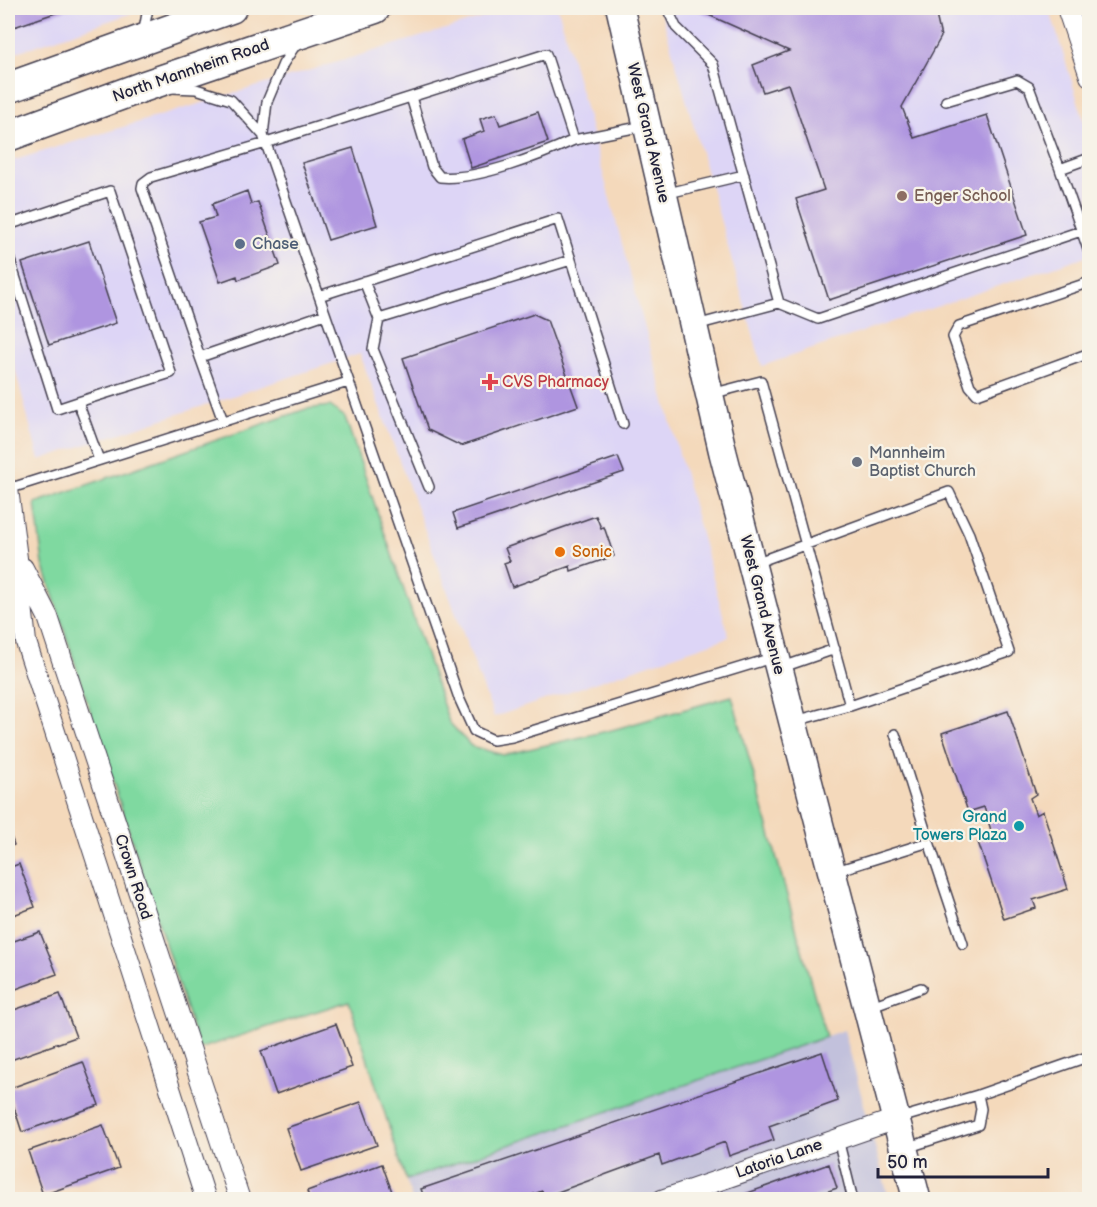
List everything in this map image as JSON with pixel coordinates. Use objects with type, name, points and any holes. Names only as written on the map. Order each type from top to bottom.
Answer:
[{"type":"main road","name":"North Mannheim Road","points":[[8,136],[142,87],[375,8]]},
{"type":"main road","name":"West Grand Avenue","points":[[620,8],[692,326],[751,564],[917,1200]]},
{"type":"main road","points":[[8,88],[210,12]]},
{"type":"street","points":[[1067,8],[1089,76]]},
{"type":"street","name":"Crown Road","points":[[8,489],[12,559],[26,642],[206,1200]]},
{"type":"street","name":"Crown Road","points":[[12,559],[48,617],[240,1200]]},
{"type":"street","name":"Latoria Lane","points":[[662,1200],[896,1119]]},
{"type":"lane","points":[[142,39],[148,8]]},
{"type":"lane","points":[[667,8],[676,27],[714,64],[779,303]]},
{"type":"lane","points":[[264,139],[267,102],[283,64],[304,32]]},
{"type":"lane","points":[[223,421],[142,188],[143,183],[151,177],[264,139],[411,97],[546,54],[574,140]]},
{"type":"lane","points":[[946,101],[1017,80],[1029,87],[1089,255]]},
{"type":"lane","points":[[142,87],[196,89],[231,100],[264,139],[459,698],[474,731],[493,740],[512,737],[835,649]]},
{"type":"lane","points":[[411,97],[432,167],[440,177],[472,176],[555,149],[574,140],[646,126]]},
{"type":"lane","points":[[1060,169],[1089,158]]},
{"type":"lane","points":[[662,194],[744,175]]},
{"type":"lane","points":[[8,225],[110,191],[171,372],[57,409],[8,254]]},
{"type":"lane","points":[[319,296],[558,219],[623,424]]},
{"type":"lane","points":[[692,326],[779,303],[818,319],[1081,231]]},
{"type":"lane","points":[[380,319],[571,260]]},
{"type":"lane","points":[[364,281],[380,319],[373,349],[429,487]]},
{"type":"lane","points":[[1089,282],[959,326],[953,337],[970,386],[976,394],[1089,353]]},
{"type":"lane","points":[[200,357],[325,314]]},
{"type":"lane","points":[[709,394],[761,381],[850,706]]},
{"type":"lane","points":[[8,489],[348,382]]},
{"type":"lane","points":[[78,402],[99,460]]},
{"type":"lane","points":[[751,564],[950,492],[969,534],[1009,652],[850,706],[792,722]]},
{"type":"lane","points":[[895,734],[963,944]]},
{"type":"lane","points":[[831,872],[929,842]]},
{"type":"lane","points":[[867,1008],[921,988]]},
{"type":"lane","points":[[896,1119],[978,1095],[1089,1056]]},
{"type":"lane","points":[[904,1149],[978,1125],[981,1109],[978,1095]]},
{"type":"lane","points":[[838,1139],[853,1200]]},
{"type":"shaded area","points":[[8,8],[147,8],[8,55]]},
{"type":"shaded area","points":[[515,8],[558,8],[729,637],[494,717],[360,354],[39,460],[8,342],[8,162]]},
{"type":"shaded area","name":"Enger School","points":[[660,8],[1049,8],[1089,137],[1089,255],[762,366]]},
{"type":"shaded area","points":[[844,1030],[889,1199],[412,1200],[406,1180]]},
{"type":"green space","points":[[330,406],[345,417],[449,722],[471,746],[503,755],[612,730],[732,696],[826,1037],[406,1180],[349,1001],[199,1049],[43,564],[35,503],[306,409]]},
{"type":"building","points":[[8,8],[70,8],[14,27]]},
{"type":"building","points":[[693,8],[956,8],[936,15],[941,37],[902,107],[914,138],[987,115],[1027,235],[829,300],[796,199],[824,190],[788,84],[763,92],[753,65],[789,51]]},
{"type":"building","points":[[538,112],[548,142],[471,168],[462,139],[484,131],[480,119],[496,114],[500,125]]},
{"type":"building","points":[[353,148],[377,225],[328,240],[302,163]]},
{"type":"building","name":"Chase","points":[[247,191],[251,204],[258,202],[280,265],[238,280],[237,276],[220,282],[199,222],[216,217],[212,204]]},
{"type":"building","points":[[89,241],[116,323],[49,345],[22,263]]},
{"type":"building","name":"CVS Pharmacy","points":[[534,314],[547,320],[578,406],[461,446],[428,430],[403,358]]},
{"type":"building","points":[[618,457],[624,472],[458,528],[453,513]]},
{"type":"building","name":"Sonic","points":[[596,516],[601,528],[604,527],[614,556],[571,571],[570,566],[512,587],[504,563],[510,561],[505,548]]},
{"type":"building","name":"Grand Towers Plaza","points":[[1008,711],[1036,794],[1030,798],[1036,815],[1043,811],[1068,889],[1033,900],[1036,908],[1004,919],[978,842],[993,837],[984,807],[968,812],[942,733]]},
{"type":"building","points":[[8,828],[14,845],[8,848]]},
{"type":"building","points":[[19,864],[35,907],[8,917],[8,868]]},
{"type":"building","points":[[40,932],[57,974],[8,992],[8,943]]},
{"type":"building","points":[[60,994],[76,1037],[8,1061],[8,1012]]},
{"type":"building","points":[[336,1024],[352,1067],[276,1094],[261,1051]]},
{"type":"building","points":[[822,1052],[838,1101],[769,1126],[774,1140],[729,1156],[725,1142],[662,1165],[659,1155],[544,1197],[542,1191],[518,1200],[425,1200],[421,1189]]},
{"type":"building","points":[[83,1062],[99,1105],[22,1132],[8,1089]]},
{"type":"building","points":[[361,1102],[377,1145],[301,1171],[286,1128]]},
{"type":"building","points":[[103,1125],[119,1168],[43,1195],[28,1151]]},
{"type":"building","points":[[382,1164],[395,1200],[310,1200],[307,1191]]},
{"type":"building","points":[[829,1164],[837,1188],[812,1197],[813,1200],[728,1200]]},
{"type":"building","points":[[128,1194],[130,1200],[112,1200],[112,1199]]},
{"type":"place","name":"Enger School","points":[[902,196]]},
{"type":"place","name":"Chase","points":[[240,244]]},
{"type":"place","name":"CVS Pharmacy","points":[[490,382]]},
{"type":"place","name":"Mannheim Baptist Church","points":[[857,462]]},
{"type":"place","name":"Sonic","points":[[560,552]]},
{"type":"place","name":"Grand Towers Plaza","points":[[1019,826]]}]
